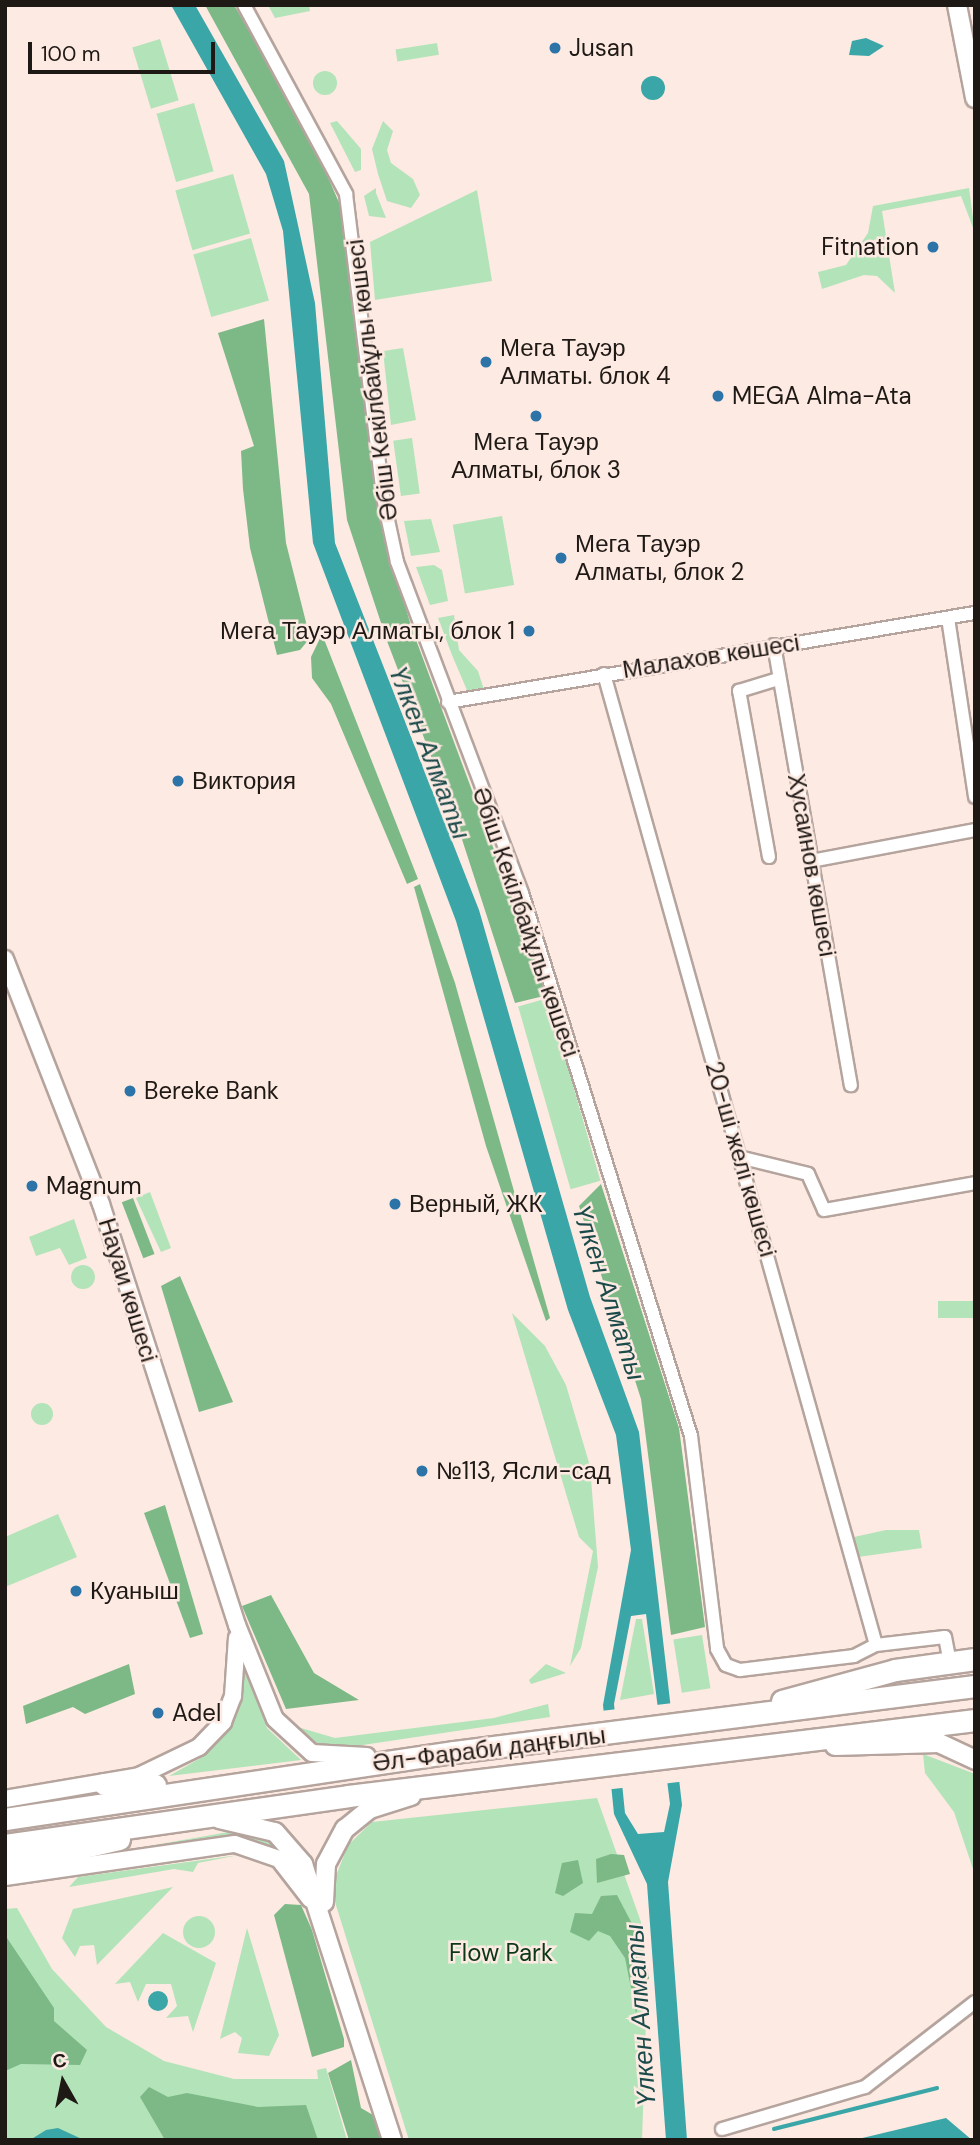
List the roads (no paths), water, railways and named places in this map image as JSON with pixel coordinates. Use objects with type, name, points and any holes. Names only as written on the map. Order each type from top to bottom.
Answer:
[{"type":"main road","points":[[957,5],[975,98]]},
{"type":"main road","points":[[722,1720],[848,1682],[975,1659]]},
{"type":"main road","name":"Әл-Фараби даңғылы","points":[[5,1819],[454,1752],[975,1686]]},
{"type":"main road","name":"Әл-Фараби даңғылы","points":[[5,1845],[194,1817],[975,1720]]},
{"type":"main road","points":[[726,1753],[918,1741],[939,1743],[975,1760]]},
{"type":"main road","points":[[104,1784],[210,1787]]},
{"type":"main road","points":[[331,1940],[323,1883],[345,1829],[370,1809],[457,1785]]},
{"type":"main road","points":[[5,1865],[194,1817],[260,1826],[287,1842],[303,1864],[331,1940],[392,2140]]},
{"type":"street","name":"Әбіш Кекілбайұлы көшесі","points":[[244,5],[346,194],[383,498],[397,562],[522,893],[691,1436],[718,1649],[726,1665],[740,1670],[854,1656],[876,1645],[945,1637],[950,1662]]},
{"type":"street","name":"Малахов көшесі","points":[[448,702],[975,613]]},
{"type":"street","points":[[948,618],[975,797]]},
{"type":"street","name":"Хусаинов көшесі","points":[[774,645],[851,1085]]},
{"type":"street","name":"20-ші желі көшесі","points":[[604,674],[876,1645]]},
{"type":"street","points":[[769,856],[739,691],[779,679]]},
{"type":"street","points":[[811,861],[975,830]]},
{"type":"street","name":"Науаи көшесі","points":[[5,959],[101,1204],[237,1625],[275,1719],[298,1746],[341,1758],[454,1752]]},
{"type":"street","points":[[739,1157],[808,1174],[824,1210],[975,1183]]},
{"type":"street","name":"Науаи көшесі","points":[[104,1784],[168,1766],[211,1737],[233,1696],[237,1625]]},
{"type":"street","points":[[5,1799],[104,1784]]},
{"type":"street","points":[[5,1877],[214,1845],[251,1846],[291,1871],[324,1922]]},
{"type":"street","points":[[722,2129],[864,2087],[975,2003]]},
{"type":"water","points":[[171,5],[195,5],[284,161],[315,303],[335,543],[479,910],[590,1297],[639,1432],[682,1805],[668,1882],[687,2140],[666,2140],[647,1884],[614,1814],[603,1705],[631,1550],[616,1435],[568,1310],[456,921],[313,543],[283,231],[266,174]],"holes":[[[646,1614],[670,1804],[664,1832],[638,1834],[625,1813],[614,1704],[631,1616]]]},
{"type":"water","points":[[866,38],[884,46],[869,56],[849,55],[852,41]]},
{"type":"water","points":[[653,76],[661,80],[665,88],[661,96],[653,100],[645,96],[641,88],[645,80]]},
{"type":"water","points":[[154,1991],[162,1991],[168,2001],[162,2011],[154,2011],[148,2005],[148,1997]]},
{"type":"water","points":[[946,2118],[972,2140],[854,2140]]},
{"type":"water","points":[[58,2128],[84,2140],[30,2140],[46,2130]]},
{"type":"waterway","points":[[774,2129],[937,2088]]},
{"type":"place","name":"Jusan","points":[[555,48]]},
{"type":"place","name":"Fitnation","points":[[933,247]]},
{"type":"place","name":"Мега Тауэр Алматы. блок 4","points":[[486,362]]},
{"type":"place","name":"MEGA Alma-Ata","points":[[718,396]]},
{"type":"place","name":"Мега Тауэр Алматы, блок 3","points":[[536,416]]},
{"type":"place","name":"Мега Тауэр Алматы, блок 2","points":[[561,558]]},
{"type":"place","name":"Мега Тауэр Алматы, блок 1","points":[[529,631]]},
{"type":"place","name":"Виктория","points":[[178,781]]},
{"type":"place","name":"Bereke Bank","points":[[130,1091]]},
{"type":"place","name":"Magnum","points":[[32,1186]]},
{"type":"place","name":"Верный, ЖК","points":[[395,1204]]},
{"type":"place","name":"№113, Ясли-сад","points":[[422,1471]]},
{"type":"place","name":"Куаныш","points":[[76,1591]]},
{"type":"place","name":"Adel","points":[[158,1713]]},
{"type":"water label","name":"Үлкен Алматы","points":[[429,753]]},
{"type":"water label","name":"Үлкен Алматы","points":[[608,1293]]},
{"type":"water label","name":"Үлкен Алматы","points":[[641,2015]]},
{"type":"park label","name":"Flow Park","points":[[501,1953]]}]
